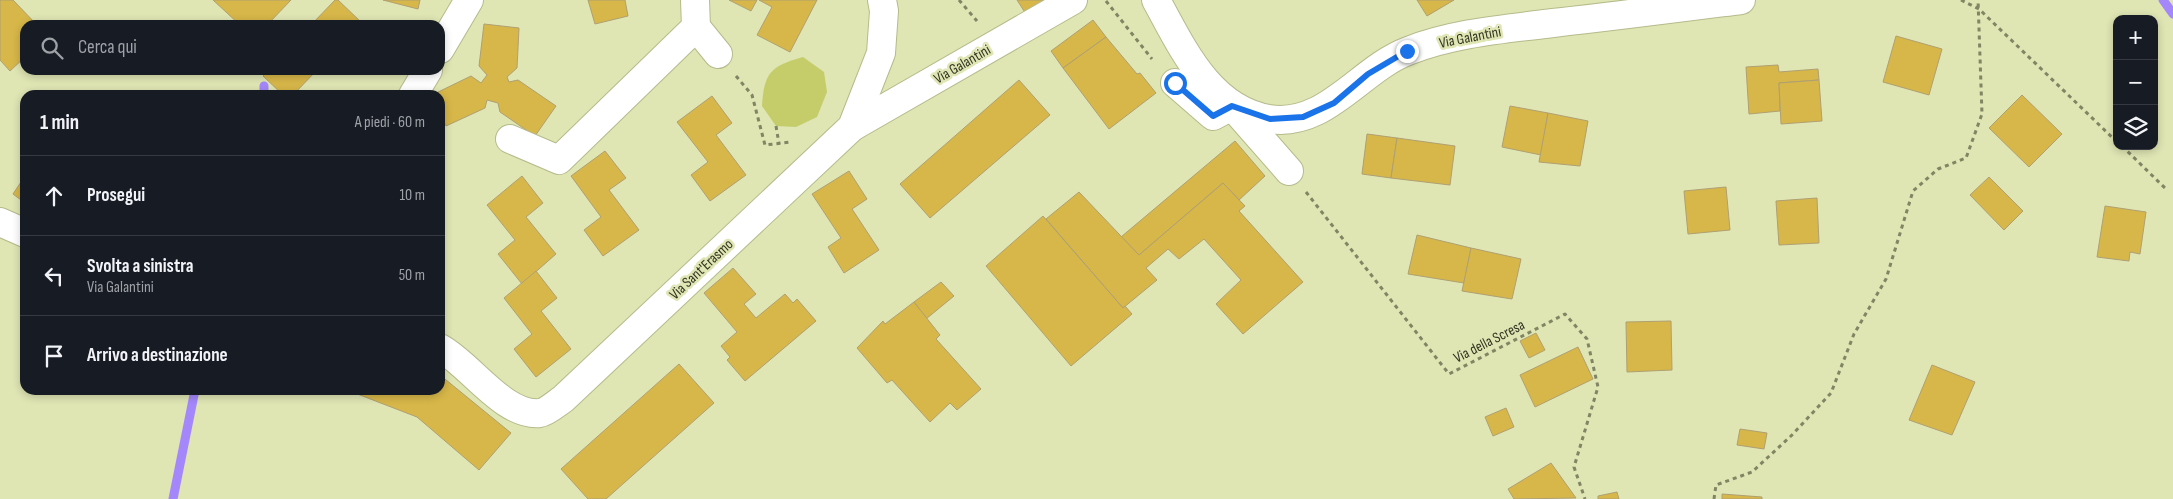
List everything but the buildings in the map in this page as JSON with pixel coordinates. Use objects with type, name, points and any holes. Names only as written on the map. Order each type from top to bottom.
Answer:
[{"type":"street","points":[[445,41],[470,0]]},
{"type":"street","name":"Via Galantini","points":[[852,127],[1072,0]]},
{"type":"street","name":"Via Galantini","points":[[1156,0],[1196,71],[1232,106],[1270,119],[1303,117],[1334,103],[1368,74],[1407,51],[1476,33],[1741,0]]},
{"type":"street","name":"Via Sant'Erasmo","points":[[445,350],[454,355],[509,406],[522,411],[541,413],[563,399],[852,127],[881,53],[888,4]]},
{"type":"street","points":[[510,139],[559,160],[696,13],[718,54]]},
{"type":"street","points":[[416,90],[425,75]]},
{"type":"street","points":[[1175,83],[1213,116],[1232,106],[1289,170]]},
{"type":"street","points":[[0,222],[20,231]]},
{"type":"path","points":[[1961,0],[1979,9],[2113,138]]},
{"type":"path","points":[[1714,499],[1716,486],[1752,472],[1791,436],[1831,393],[1854,334],[1886,279],[1913,191],[1938,169],[1966,158],[1982,114],[1978,0]]},
{"type":"path","points":[[1106,2],[1120,21],[1175,83]]},
{"type":"path","points":[[718,54],[752,95],[765,145],[798,141]]},
{"type":"path","points":[[776,126],[779,144]]},
{"type":"path","points":[[2126,150],[2167,190]]},
{"type":"path","name":"Via della Scresa","points":[[1289,170],[1449,374],[1565,314],[1587,339],[1598,386],[1574,466],[1585,499]]},
{"type":"green space","points":[[803,57],[824,72],[827,92],[817,117],[796,127],[776,126],[762,106],[767,78],[776,67]]},
{"type":"waterway","points":[[2163,0],[2173,14]]},
{"type":"waterway","points":[[173,499],[194,395]]},
{"type":"route","points":[[1175,83],[1213,116],[1232,106],[1253,115],[1270,119],[1303,117],[1334,103],[1368,74],[1407,51]]}]
